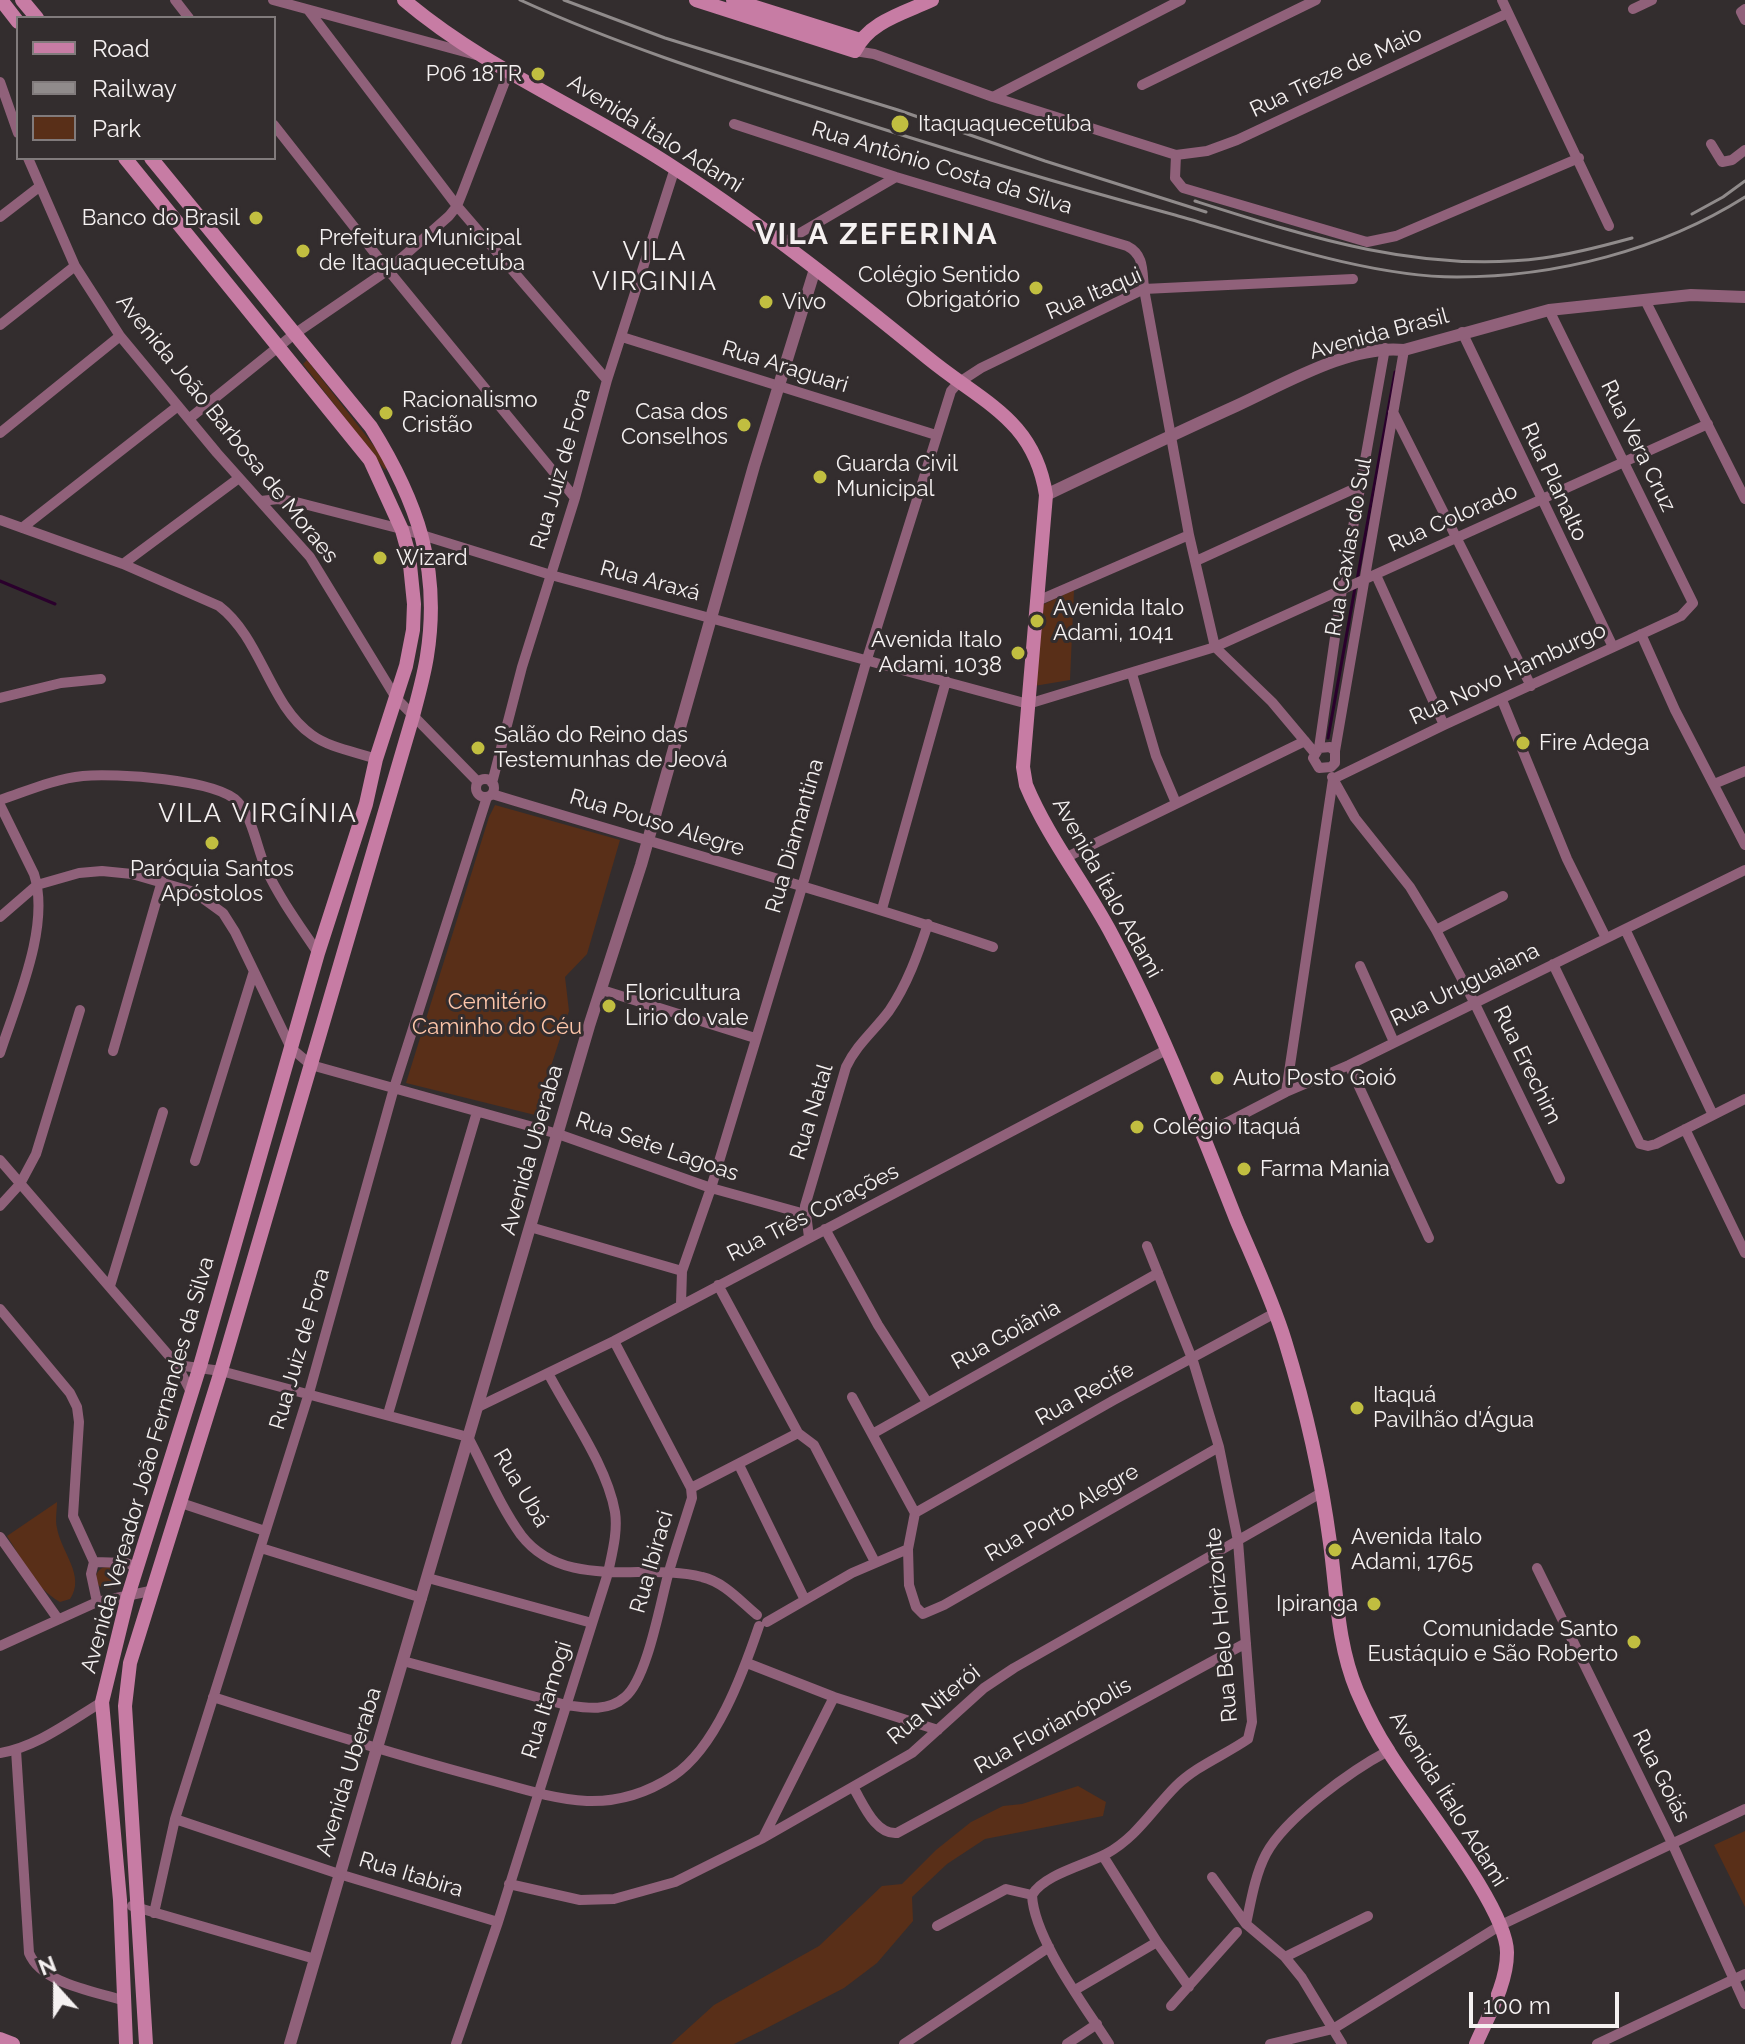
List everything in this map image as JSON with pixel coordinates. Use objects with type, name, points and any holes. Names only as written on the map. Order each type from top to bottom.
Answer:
[{"type":"main road","points":[[22,0],[35,16]]},
{"type":"main road","name":"Avenida Ítalo Adami","points":[[404,0],[450,41],[490,59],[675,168],[783,243],[958,383],[1001,413],[1025,437],[1040,465],[1046,495],[1023,767],[1026,785],[1112,935],[1203,1135],[1275,1313],[1303,1409],[1321,1493],[1343,1651],[1357,1692],[1388,1751],[1442,1828],[1501,1925],[1507,1954],[1505,1969],[1476,2044]]},
{"type":"main road","points":[[696,0],[858,46]]},
{"type":"main road","points":[[733,0],[858,46]]},
{"type":"main road","points":[[858,46],[881,24],[932,0]]},
{"type":"main road","name":"Avenida Vereador João Fernandes da Silva","points":[[126,2044],[120,1900],[102,1702],[128,1596],[192,1394],[318,953],[366,804],[376,759],[410,647],[414,604],[409,555],[402,530],[362,448],[127,160]]},
{"type":"main road","points":[[138,172],[153,160]]},
{"type":"main road","name":"Avenida Vereador João Fernandes da Silva","points":[[146,2044],[125,1706],[130,1663],[221,1371],[413,716],[427,658],[432,607],[428,556],[422,535],[400,479],[371,427],[153,160]]},
{"type":"main road","points":[[263,1146],[285,1152]]},
{"type":"main road","points":[[173,1451],[195,1458]]},
{"type":"main road","points":[[0,2039],[13,2044]]},
{"type":"street","points":[[175,0],[187,16]]},
{"type":"street","points":[[273,0],[309,11],[450,41]]},
{"type":"street","points":[[993,97],[1181,0]]},
{"type":"street","points":[[1142,85],[1316,0]]},
{"type":"street","points":[[1502,0],[1609,226]]},
{"type":"street","points":[[1633,9],[1652,0]]},
{"type":"street","points":[[1745,9],[1741,11],[1745,20]]},
{"type":"street","points":[[309,11],[457,206],[607,380]]},
{"type":"street","name":"Rua Treze de Maio","points":[[1176,155],[1207,151],[1237,140],[1508,13]]},
{"type":"street","points":[[858,46],[993,97],[1176,155],[1175,178],[1183,188],[1367,242],[1396,236],[1579,158]]},
{"type":"street","points":[[190,418],[293,335],[388,270],[457,206],[509,71]]},
{"type":"street","points":[[0,82],[4,112],[16,130]]},
{"type":"street","name":"Rua Antônio Costa da Silva","points":[[734,124],[896,177],[1127,246],[1140,258],[1144,289]]},
{"type":"street","points":[[276,128],[575,498]]},
{"type":"street","points":[[1711,144],[1722,162],[1732,160],[1745,150]]},
{"type":"street","name":"Avenida João Barbosa de Moraes","points":[[29,160],[75,266],[120,336],[310,557],[396,698],[413,716]]},
{"type":"street","name":"Rua Juiz de Fora","points":[[154,1913],[175,1819],[309,1393],[394,1088],[491,791],[522,667],[575,498],[607,380],[675,168]]},
{"type":"street","points":[[783,243],[896,177]]},
{"type":"street","points":[[0,217],[39,187]]},
{"type":"street","points":[[0,325],[75,266]]},
{"type":"street","name":"Avenida Uberaba","points":[[290,2044],[815,269]]},
{"type":"street","name":"Rua Itaqui","points":[[958,383],[981,368],[1144,289],[1353,279]]},
{"type":"street","points":[[1144,289],[1189,535],[1215,647],[1272,702],[1305,741],[1316,750],[1324,746],[1335,751],[1335,763],[1329,768]]},
{"type":"street","name":"Avenida Brasil","points":[[1046,495],[1324,366],[1385,348],[1404,350],[1549,310],[1691,295],[1745,297]]},
{"type":"street","points":[[1645,300],[1745,499]]},
{"type":"street","name":"Rua Vera Cruz","points":[[1549,310],[1693,599]]},
{"type":"street","name":"Rua Planalto","points":[[1462,332],[1613,647]]},
{"type":"street","points":[[0,433],[120,336]]},
{"type":"street","name":"Rua Araguari","points":[[622,337],[936,435]]},
{"type":"street","name":"Rua Caxias do Sul","points":[[1316,750],[1385,348]]},
{"type":"street","name":"Rua Caxias do Sul","points":[[1335,751],[1361,581],[1404,350]]},
{"type":"street","name":"Rua Diamantina","points":[[681,1304],[682,1271],[711,1188],[936,435],[951,391],[958,383]]},
{"type":"street","points":[[22,528],[178,406]]},
{"type":"street","points":[[1393,412],[1531,686]]},
{"type":"street","name":"Rua Colorado","points":[[1028,704],[1215,647],[1708,424]]},
{"type":"street","points":[[123,564],[239,478]]},
{"type":"street","points":[[1196,561],[1360,486]]},
{"type":"street","name":"Rua Araxá","points":[[261,501],[278,499],[296,502],[422,535],[551,575],[1028,704]]},
{"type":"street","points":[[0,520],[123,564],[219,606],[243,630],[301,727],[316,738],[376,759]]},
{"type":"street","points":[[1035,602],[1189,535]]},
{"type":"street","points":[[1376,575],[1444,725]]},
{"type":"street","name":"Rua Novo Hamburgo","points":[[1333,779],[1681,616],[1691,607],[1693,599]]},
{"type":"street","points":[[1641,634],[1675,710],[1745,845]]},
{"type":"street","points":[[1132,674],[1156,756],[1176,803]]},
{"type":"street","points":[[0,698],[61,683],[101,679]]},
{"type":"street","points":[[882,909],[946,681]]},
{"type":"street","points":[[1502,700],[1567,859],[1606,938]]},
{"type":"street","points":[[413,716],[478,782],[477,793],[491,791]]},
{"type":"street","points":[[1067,857],[1305,741]]},
{"type":"street","name":"Rua Erechim","points":[[1316,750],[1315,764],[1319,768],[1329,768],[1355,818],[1410,887],[1436,930],[1560,1179]]},
{"type":"street","points":[[1714,784],[1745,771]]},
{"type":"street","points":[[0,1053],[35,935],[38,912],[37,885],[0,803],[50,783],[82,776],[157,779],[215,788],[230,794],[241,804],[277,889],[318,953]]},
{"type":"street","name":"Rua Pouso Alegre","points":[[478,782],[487,779],[491,791],[647,842],[882,909],[993,947]]},
{"type":"street","points":[[1286,1092],[1333,779]]},
{"type":"street","name":"Rua Uruguaiana","points":[[1203,1135],[1745,870]]},
{"type":"street","points":[[0,917],[37,885],[79,873],[102,871],[132,874],[194,892],[223,913],[291,1048],[311,1065]]},
{"type":"street","points":[[113,1051],[162,881]]},
{"type":"street","points":[[1436,930],[1503,896]]},
{"type":"street","name":"Rua Natal","points":[[809,1237],[805,1214],[809,1187],[846,1067],[857,1045],[898,996],[928,924]]},
{"type":"street","points":[[1625,929],[1713,1115]]},
{"type":"street","points":[[1553,964],[1640,1144],[1656,1144],[1745,1099]]},
{"type":"street","points":[[1360,966],[1394,1042]]},
{"type":"street","points":[[195,1161],[254,971]]},
{"type":"street","points":[[602,990],[755,1038]]},
{"type":"street","points":[[0,1206],[20,1184],[36,1154],[80,1010]]},
{"type":"street","name":"Rua Três Corações","points":[[478,1407],[614,1341],[1166,1050]]},
{"type":"street","name":"Rua Sete Lagoas","points":[[311,1065],[558,1134],[711,1188],[805,1214]]},
{"type":"street","points":[[1349,1065],[1429,1238]]},
{"type":"street","points":[[110,1286],[163,1112]]},
{"type":"street","points":[[388,1414],[477,1112]]},
{"type":"street","points":[[1685,1129],[1745,1253]]},
{"type":"street","points":[[0,1160],[177,1365],[192,1394]]},
{"type":"street","points":[[530,1227],[682,1271]]},
{"type":"street","points":[[825,1229],[878,1325],[927,1402]]},
{"type":"street","name":"Rua Belo Horizonte","points":[[1032,1898],[1039,1886],[1052,1878],[1125,1843],[1142,1828],[1178,1784],[1248,1739],[1252,1722],[1238,1541],[1219,1447],[1192,1357],[1147,1246]]},
{"type":"street","name":"Rua Goiânia","points":[[874,1433],[1158,1273]]},
{"type":"street","points":[[718,1285],[798,1433],[814,1445],[875,1562]]},
{"type":"street","points":[[0,1309],[70,1393],[77,1407],[79,1446],[73,1516],[94,1562],[91,1574],[97,1602]]},
{"type":"street","name":"Rua Recife","points":[[915,1513],[1275,1313]]},
{"type":"street","name":"Rua Ibiraci","points":[[403,1661],[566,1705],[592,1709],[610,1706],[626,1696],[636,1683],[692,1498],[691,1488],[614,1341]]},
{"type":"street","name":"Rua Ubá","points":[[177,1365],[221,1371],[468,1437],[522,1536],[558,1562],[608,1573],[669,1572],[702,1576],[717,1582],[761,1621]]},
{"type":"street","name":"Rua Itamogi","points":[[456,2044],[539,1793],[608,1573],[615,1539],[615,1514],[608,1488],[548,1373]]},
{"type":"street","points":[[213,1697],[378,1750],[539,1793],[585,1801],[636,1795],[675,1775],[711,1738],[747,1663],[761,1621],[875,1562],[908,1549],[915,1513],[852,1397]]},
{"type":"street","points":[[691,1488],[798,1433]]},
{"type":"street","name":"Rua Porto Alegre","points":[[908,1549],[912,1599],[920,1612],[926,1614],[1219,1447]]},
{"type":"street","points":[[739,1465],[805,1600]]},
{"type":"street","name":"Rua Niterói","points":[[509,1884],[580,1900],[614,1899],[675,1882],[763,1838],[912,1753],[984,1688],[1014,1668],[1321,1493]]},
{"type":"street","points":[[181,1503],[265,1531]]},
{"type":"street","points":[[2,1542],[58,1619]]},
{"type":"street","points":[[261,1548],[422,1598]]},
{"type":"street","points":[[94,1562],[126,1563],[137,1567]]},
{"type":"street","name":"Rua Goiás","points":[[1537,1568],[1672,1843],[1745,2004]]},
{"type":"street","points":[[428,1578],[592,1623]]},
{"type":"street","points":[[0,1646],[97,1602],[150,1591]]},
{"type":"street","name":"Rua Florianópolis","points":[[853,1787],[878,1827],[890,1834],[903,1831],[1246,1643]]},
{"type":"street","points":[[747,1663],[834,1697],[938,1730]]},
{"type":"street","points":[[763,1838],[834,1697]]},
{"type":"street","points":[[0,1753],[16,1750],[50,1734],[102,1702]]},
{"type":"street","points":[[16,1750],[29,1953],[33,1964],[51,1977],[125,2001]]},
{"type":"street","points":[[1246,1924],[1260,1866],[1272,1843],[1337,1784],[1388,1751]]},
{"type":"street","points":[[1270,2044],[1333,2029],[1501,1925],[1745,1809]]},
{"type":"street","name":"Rua Itabira","points":[[175,1819],[339,1874],[498,1922]]},
{"type":"street","points":[[1103,1856],[1189,1987]]},
{"type":"street","points":[[1212,1877],[1246,1924],[1285,1957],[1302,1978],[1342,2044]]},
{"type":"street","points":[[937,1926],[1006,1889],[1032,1898],[1049,1947],[1109,2044]]},
{"type":"street","points":[[120,1900],[138,1909],[315,1959]]},
{"type":"street","points":[[1285,1957],[1368,1916]]},
{"type":"street","points":[[1171,2006],[1237,1932]]},
{"type":"street","points":[[1075,1990],[1157,1942]]},
{"type":"street","points":[[904,2044],[1049,1947]]},
{"type":"street","points":[[1597,2044],[1745,1974]]},
{"type":"street","points":[[1067,2044],[1097,2024]]},
{"type":"green space","points":[[307,360],[388,464],[385,470],[303,364]]},
{"type":"green space","points":[[1074,590],[1070,680],[1034,686],[1040,606]]},
{"type":"green space","name":"Cemitério Caminho do Céu","points":[[495,805],[620,840],[587,954],[565,977],[569,1011],[535,1115],[406,1083]]},
{"type":"green space","points":[[57,1502],[59,1537],[75,1582],[70,1599],[60,1602],[36,1581],[7,1536]]},
{"type":"green space","points":[[103,1567],[111,1567],[118,1578],[111,1589],[103,1589],[96,1582],[96,1574]]},
{"type":"green space","points":[[1078,1786],[1106,1802],[1103,1816],[985,1839],[947,1864],[912,1897],[913,1921],[877,1963],[844,1988],[734,2044],[671,2044],[714,2005],[819,1946],[882,1886],[902,1884],[936,1850],[971,1822],[1003,1806],[1022,1804]]},
{"type":"green space","points":[[1745,1831],[1745,1907],[1714,1845]]},
{"type":"waterway","points":[[1357,580],[1395,372]]},
{"type":"waterway","points":[[0,581],[55,604]]},
{"type":"waterway","points":[[1328,738],[1355,588]]},
{"type":"railway","points":[[520,0],[664,58],[901,135],[1278,245],[1388,271],[1457,277],[1494,276],[1569,266],[1643,246],[1713,216],[1745,197]]},
{"type":"railway","points":[[564,0],[665,38],[898,110],[1206,212]]},
{"type":"railway","points":[[1692,214],[1745,181]]},
{"type":"railway","points":[[1195,201],[1323,239],[1366,249],[1453,261],[1498,262],[1543,258],[1632,238]]},
{"type":"place","name":"P06 18TR","points":[[538,74]]},
{"type":"place","name":"Itaquaquecetuba","points":[[900,124]]},
{"type":"place","name":"Banco do Brasil","points":[[256,218]]},
{"type":"place","name":"Prefeitura Municipal de Itaquaquecetuba","points":[[303,251]]},
{"type":"place","name":"Colégio Sentido Obrigatório","points":[[1036,288]]},
{"type":"place","name":"Vivo","points":[[766,302]]},
{"type":"place","name":"Racionalismo Cristão","points":[[386,413]]},
{"type":"place","name":"Casa dos Conselhos","points":[[744,425]]},
{"type":"place","name":"Guarda Civil Municipal","points":[[820,477]]},
{"type":"place","name":"Wizard","points":[[380,558]]},
{"type":"place","name":"Avenida Italo Adami, 1041","points":[[1037,621]]},
{"type":"place","name":"Avenida Italo Adami, 1038","points":[[1018,653]]},
{"type":"place","name":"Fire Adega","points":[[1523,743]]},
{"type":"place","name":"Salão do Reino das Testemunhas de Jeová","points":[[478,748]]},
{"type":"place","name":"Paróquia Santos Apóstolos","points":[[212,843]]},
{"type":"place","name":"Floricultura Lirio do vale","points":[[609,1006]]},
{"type":"place","name":"Auto Posto Goió","points":[[1217,1078]]},
{"type":"place","name":"Colégio Itaquá","points":[[1137,1127]]},
{"type":"place","name":"Farma Mania","points":[[1244,1169]]},
{"type":"place","name":"Itaquá Pavilhão d'Água","points":[[1357,1408]]},
{"type":"place","name":"Avenida Italo Adami, 1765","points":[[1335,1550]]},
{"type":"place","name":"Ipiranga","points":[[1374,1604]]},
{"type":"place","name":"Comunidade Santo Eustáquio e São Roberto","points":[[1634,1642]]},
{"type":"district","name":"VILA ZEFERINA","points":[[877,235]]},
{"type":"district","name":"VILA VIRGINIA","points":[[655,267]]},
{"type":"district","name":"VILA VIRGÍNIA","points":[[258,814]]}]
